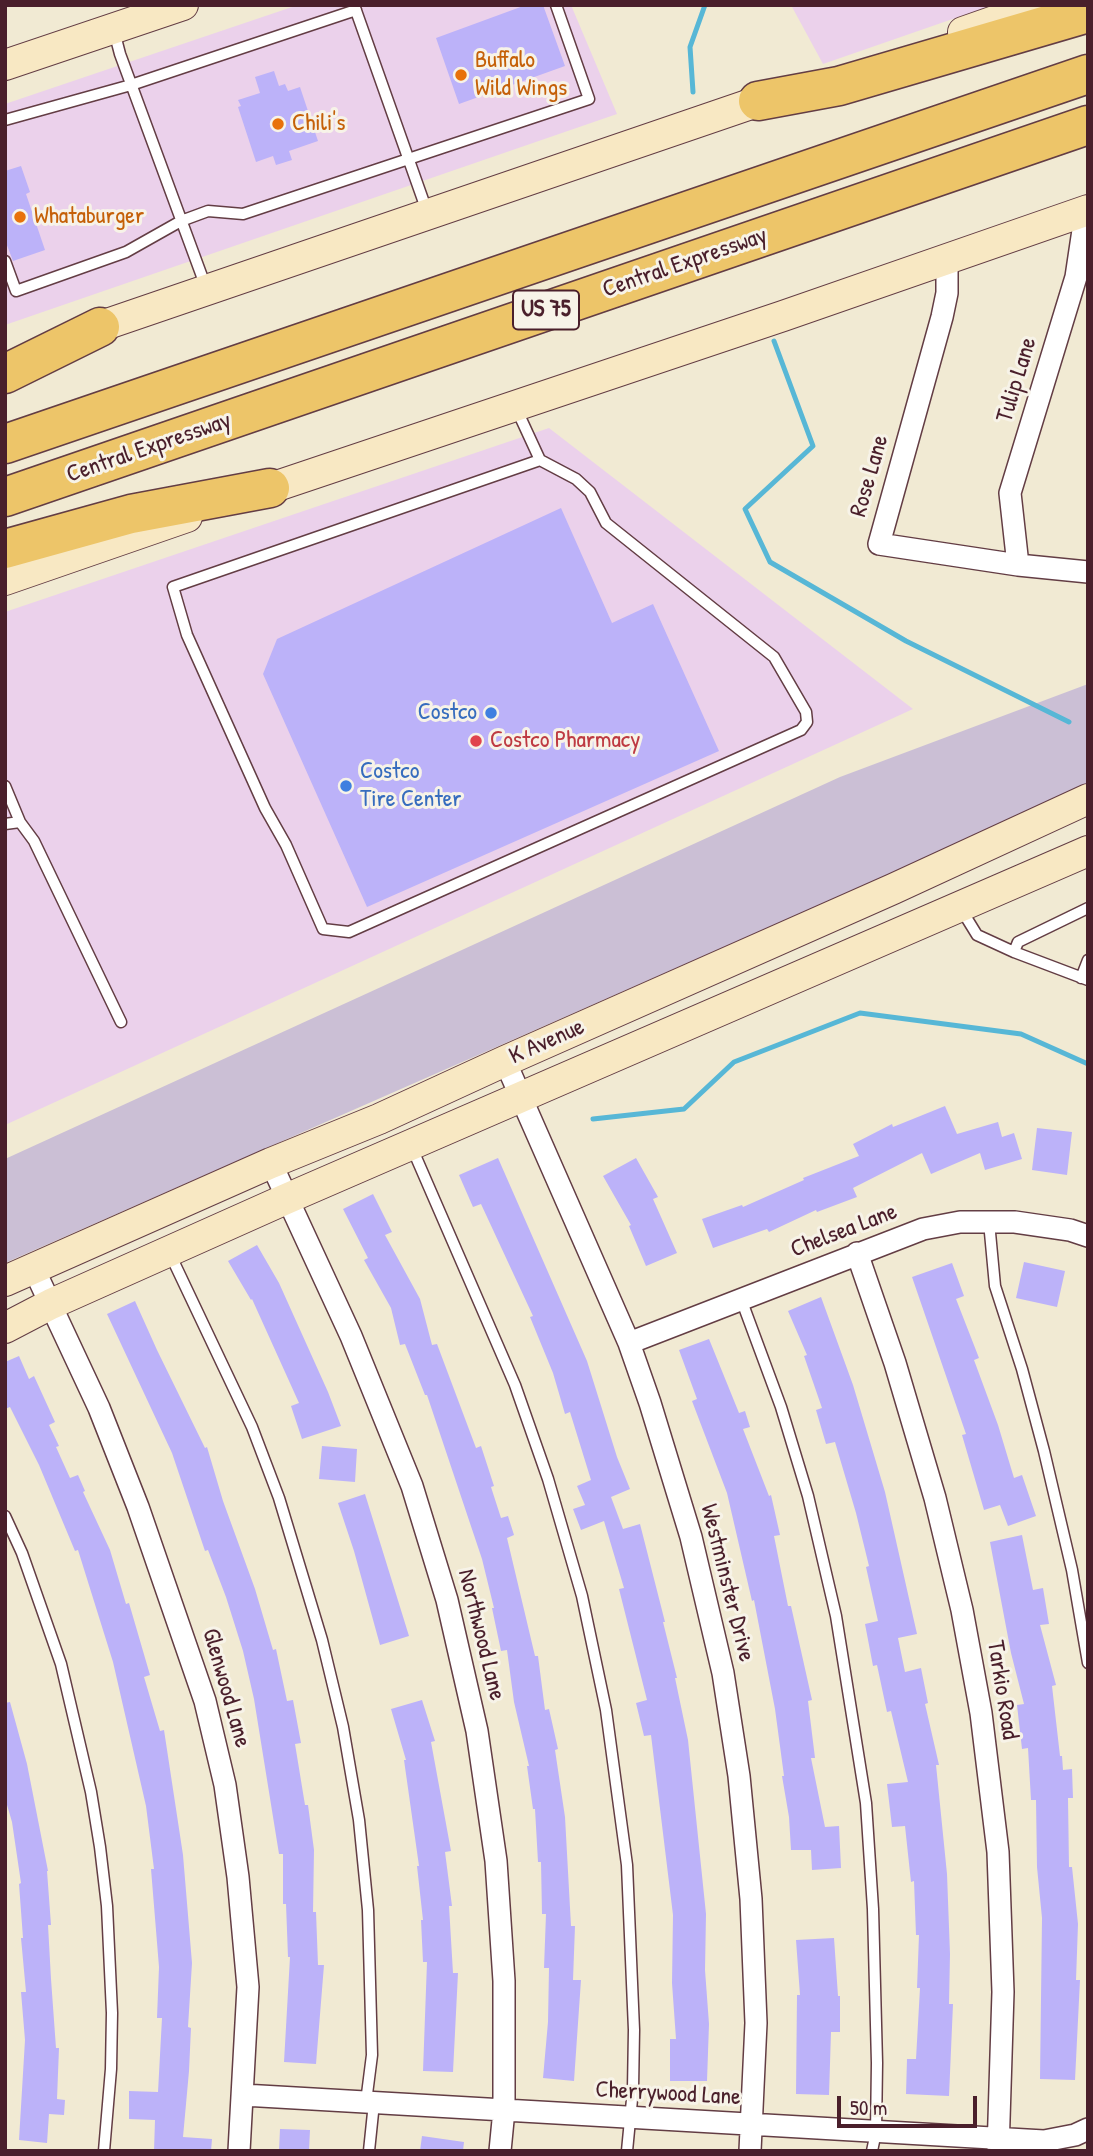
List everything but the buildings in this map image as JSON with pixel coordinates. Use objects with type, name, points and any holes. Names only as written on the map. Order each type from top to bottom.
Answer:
[{"type":"highway","points":[[758,101],[839,86],[1088,13]]},
{"type":"highway","name":"Central Expressway","points":[[5,444],[1088,74]]},
{"type":"highway","name":"Central Expressway","points":[[5,497],[1088,125]]},
{"type":"highway","points":[[5,374],[100,327]]},
{"type":"highway","points":[[5,549],[131,514],[271,488]]},
{"type":"main road","points":[[5,65],[114,29],[153,10],[183,5]]},
{"type":"main road","points":[[5,359],[1040,5]]},
{"type":"main road","points":[[5,580],[1087,210]]},
{"type":"main road","points":[[1077,804],[1087,854]]},
{"type":"main road","name":"K Avenue","points":[[5,1281],[271,1163],[379,1119],[1077,804]]},
{"type":"main road","name":"K Avenue","points":[[5,1328],[51,1304],[286,1199],[1087,854]]},
{"type":"street","name":"Tulip Lane","points":[[1018,565],[1010,493],[1076,277],[1087,210]]},
{"type":"street","name":"Rose Lane","points":[[947,258],[947,293],[942,317],[879,544],[1018,565],[1088,572]]},
{"type":"street","name":"Westminster Drive","points":[[505,1061],[629,1343],[691,1537],[723,1672],[735,1750],[751,1899],[756,2023],[750,2151]]},
{"type":"street","name":"Northwood Lane","points":[[271,1163],[351,1336],[407,1473],[447,1600],[477,1731],[496,1861],[505,1981],[504,2110],[500,2151]]},
{"type":"street","name":"Chelsea Lane","points":[[629,1343],[923,1228],[960,1222],[1015,1222],[1070,1230],[1088,1236]]},
{"type":"street","name":"Tarkio Road","points":[[857,1253],[895,1363],[935,1498],[962,1610],[981,1713],[998,1866],[1003,1992],[999,2145]]},
{"type":"street","name":"Glenwood Lane","points":[[33,1267],[99,1408],[138,1507],[178,1617],[214,1737],[225,1785],[238,1877],[248,1987],[239,2151]]},
{"type":"street","name":"Cherrywood Lane","points":[[243,2095],[752,2125],[874,2141],[999,2145],[1044,2141],[1075,2135],[1088,2129]]},
{"type":"lane","points":[[5,261],[11,293],[126,252],[181,220],[208,211],[243,214],[589,99],[556,5]]},
{"type":"lane","points":[[5,120],[131,85],[355,8],[429,214]]},
{"type":"lane","points":[[114,29],[131,85],[207,290]]},
{"type":"lane","points":[[515,405],[540,460],[576,479],[590,492],[606,523],[774,657],[806,712],[807,722],[801,730],[349,933],[323,929],[286,845],[253,784],[187,635],[173,587],[540,460]]},
{"type":"lane","points":[[5,786],[20,822],[34,841],[121,1022]]},
{"type":"lane","points":[[5,824],[20,822]]},
{"type":"lane","points":[[960,907],[977,935],[1014,952],[1084,979],[1088,960]]},
{"type":"lane","points":[[1014,952],[1017,942],[1088,908]]},
{"type":"lane","points":[[411,1146],[515,1385],[548,1479],[582,1596],[606,1710],[627,1865],[634,2030],[633,2089],[627,2151]]},
{"type":"lane","points":[[989,1222],[995,1286],[1022,1369],[1044,1451],[1072,1570],[1088,1663]]},
{"type":"lane","points":[[169,1251],[252,1427],[279,1497],[333,1686],[350,1761],[368,1910],[372,2055],[369,2151]]},
{"type":"lane","points":[[741,1299],[781,1407],[808,1496],[836,1616],[866,1803],[873,1909],[877,2063],[874,2141]]},
{"type":"lane","points":[[5,1516],[22,1553],[61,1664],[91,1792],[100,1847],[107,1906],[112,2013],[111,2069],[104,2151]]},
{"type":"shaded area","points":[[298,5],[571,5],[617,114],[5,325],[5,104]]},
{"type":"shaded area","points":[[791,5],[993,5],[823,64]]},
{"type":"shaded area","points":[[549,428],[913,709],[5,1125],[5,612]]},
{"type":"shaded area","points":[[1088,684],[1088,787],[5,1263],[5,1159],[840,777]]},
{"type":"waterway","points":[[693,92],[690,47],[705,5]]},
{"type":"waterway","points":[[774,341],[813,446],[745,509],[770,562],[906,641],[1069,722]]},
{"type":"waterway","points":[[593,1119],[684,1109],[734,1062],[860,1013],[1021,1034],[1088,1064]]},
{"type":"place","name":"Buffalo Wild Wings","points":[[461,75]]},
{"type":"place","name":"Chili's","points":[[278,124]]},
{"type":"place","name":"Whataburger","points":[[20,217]]},
{"type":"place","name":"Costco","points":[[491,713]]},
{"type":"place","name":"Costco Pharmacy","points":[[476,741]]},
{"type":"place","name":"Costco Tire Center","points":[[346,786]]}]
